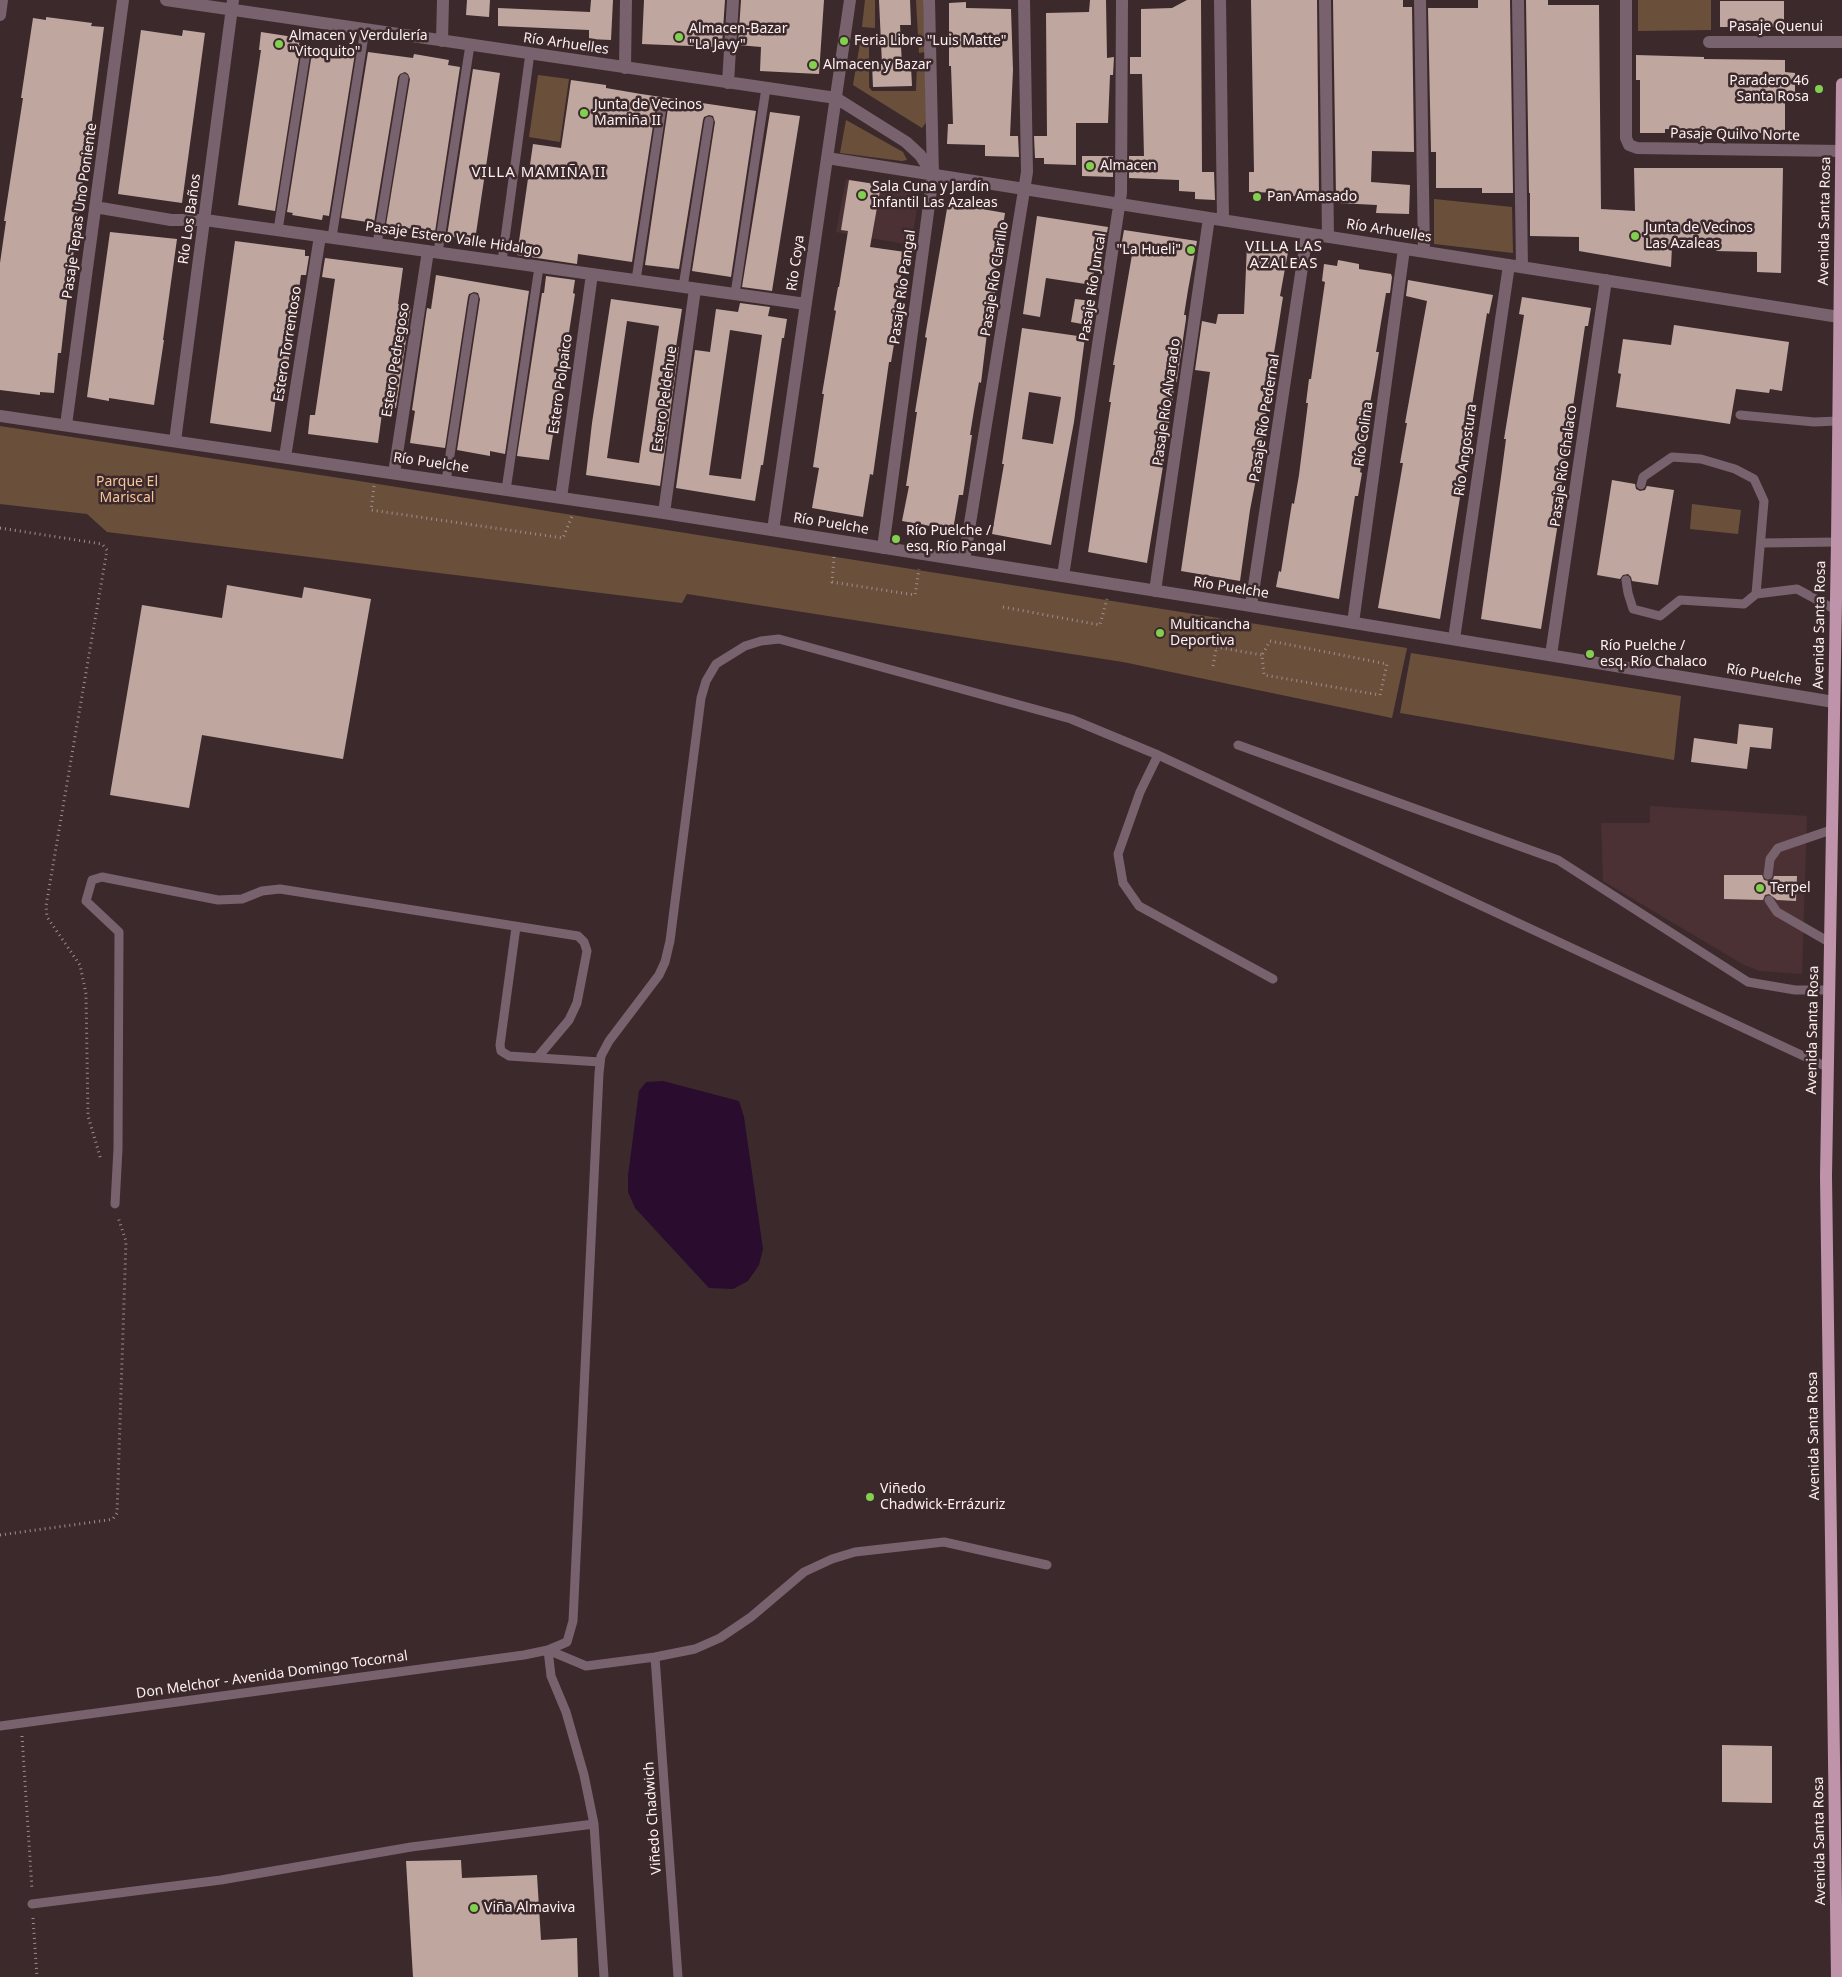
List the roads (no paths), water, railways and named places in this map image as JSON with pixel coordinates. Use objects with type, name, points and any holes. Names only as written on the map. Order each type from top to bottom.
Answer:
[{"type":"main road","name":"Avenida Santa Rosa","points":[[1837,1977],[1827,1296],[1827,1067],[1829,942],[1837,786],[1834,702],[1842,84]]},
{"type":"street","points":[[0,15],[2,0]]},
{"type":"street","name":"Pasaje Tepas Uno Poniente","points":[[66,425],[123,0]]},
{"type":"street","name":"Río Arhuelles","points":[[166,0],[233,5],[365,29],[836,98],[906,142],[920,155],[933,175]]},
{"type":"street","points":[[442,40],[443,0]]},
{"type":"street","points":[[625,68],[626,0]]},
{"type":"street","points":[[728,83],[733,0]]},
{"type":"street","name":"Río Coya","points":[[773,530],[850,0]]},
{"type":"street","name":"Pasaje Río Pangal","points":[[883,548],[933,175],[929,0]]},
{"type":"street","name":"Pasaje Río Clarillo","points":[[964,560],[1025,189],[1027,163],[1024,0]]},
{"type":"street","name":"Pasaje Río Juncal","points":[[1063,576],[1120,204],[1123,172],[1122,0]]},
{"type":"street","points":[[1220,0],[1222,220]]},
{"type":"street","points":[[1324,0],[1328,237]]},
{"type":"street","points":[[1420,0],[1424,252]]},
{"type":"street","points":[[1518,0],[1522,267]]},
{"type":"street","name":"Pasaje Quilvo Norte","points":[[1626,0],[1626,138],[1629,145],[1637,148],[1841,151]]},
{"type":"street","name":"Río Los Baños","points":[[176,441],[233,5]]},
{"type":"street","name":"Pasaje Quenui","points":[[1709,42],[1842,42]]},
{"type":"street","name":"Río Arhuelles","points":[[827,158],[1839,317]]},
{"type":"street","name":"Pasaje Estero Valle Hidalgo","points":[[95,207],[171,220],[205,220],[806,304]]},
{"type":"street","name":"Pasaje Río Alvarado","points":[[1155,591],[1209,218]]},
{"type":"street","name":"Pasaje Río Pedernal","points":[[1251,606],[1307,234]]},
{"type":"street","name":"Estero Torrentoso","points":[[285,457],[326,237]]},
{"type":"street","name":"Río Colina","points":[[1353,623],[1404,249]]},
{"type":"street","name":"Estero Pedregoso","points":[[394,473],[433,252]]},
{"type":"street","name":"Río Angostura","points":[[1454,639],[1508,265]]},
{"type":"street","name":"Estero Polpaico","points":[[561,498],[592,274]]},
{"type":"street","name":"Pasaje Río Chalaco","points":[[1552,655],[1606,280]]},
{"type":"street","name":"Estero Peldehue","points":[[664,513],[689,288]]},
{"type":"street","name":"Río Puelche","points":[[0,416],[664,513],[1251,606],[1834,702]]},
{"type":"lane","points":[[326,237],[365,29]]},
{"type":"lane","points":[[433,252],[470,45]]},
{"type":"lane","points":[[278,230],[306,52]]},
{"type":"lane","points":[[502,261],[530,53]]},
{"type":"lane","points":[[377,244],[404,78]]},
{"type":"lane","points":[[735,294],[766,88]]},
{"type":"lane","points":[[636,280],[662,107]]},
{"type":"lane","points":[[689,288],[709,121]]},
{"type":"lane","points":[[506,490],[539,267]]},
{"type":"lane","points":[[446,481],[474,298]]},
{"type":"lane","points":[[1740,415],[1814,422],[1838,421]]},
{"type":"lane","points":[[1641,485],[1643,476],[1672,456],[1701,459],[1735,469],[1754,479],[1764,501],[1756,594]]},
{"type":"lane","points":[[1761,543],[1837,542]]},
{"type":"lane","points":[[1626,580],[1633,609],[1660,616],[1680,600],[1744,604],[1756,594],[1797,589],[1836,610]]},
{"type":"lane","points":[[516,927],[500,1045],[501,1051],[509,1056],[600,1062],[609,1041],[659,975],[665,962],[670,941],[701,698],[706,681],[716,664],[738,649],[761,641],[779,639],[1071,719],[1158,755],[1827,1067]]},
{"type":"lane","points":[[1238,745],[1558,860],[1748,982],[1795,990],[1828,990]]},
{"type":"lane","points":[[1158,755],[1140,792],[1118,854],[1123,883],[1139,906],[1273,979]]},
{"type":"lane","points":[[1768,875],[1770,859],[1778,848],[1835,823]]},
{"type":"lane","points":[[114,1204],[118,1149],[119,932],[86,901],[92,880],[102,877],[218,900],[242,899],[262,891],[280,889],[578,936],[584,942],[587,951],[577,1003],[569,1020],[537,1058]]},
{"type":"lane","points":[[1769,900],[1777,912],[1829,942]]},
{"type":"lane","name":"Don Melchor - Avenida Domingo Tocornal","points":[[0,1726],[524,1655],[548,1650],[567,1642],[573,1621],[600,1062]]},
{"type":"lane","points":[[604,1977],[594,1824],[584,1775],[566,1712],[551,1676],[548,1650],[586,1666],[655,1657],[695,1649],[720,1638],[751,1616],[804,1572],[832,1559],[855,1552],[944,1542],[1047,1565]]},
{"type":"lane","name":"Viñedo Chadwich","points":[[655,1657],[678,1977]]},
{"type":"lane","points":[[32,1904],[213,1881],[411,1847],[594,1824]]},
{"type":"place","name":"Almacen-Bazar \"La Javy\"","points":[[679,37]]},
{"type":"place","name":"Feria Libre \"Luis Matte\"","points":[[844,41]]},
{"type":"place","name":"Almacen y Verdulería \"Vitoquito\"","points":[[279,44]]},
{"type":"place","name":"Almacen y Bazar","points":[[813,65]]},
{"type":"place","name":"Paradero 46 Santa Rosa","points":[[1819,89]]},
{"type":"place","name":"Junta de Vecinos Mamiña II","points":[[584,113]]},
{"type":"place","name":"Almacen","points":[[1090,166]]},
{"type":"place","name":"Sala Cuna y Jardín Infantil Las Azaleas","points":[[862,195]]},
{"type":"place","name":"Pan Amasado","points":[[1257,197]]},
{"type":"place","name":"Junta de Vecinos Las Azaleas","points":[[1635,236]]},
{"type":"place","name":"\"La Hueli\"","points":[[1191,250]]},
{"type":"place","name":"Río Puelche / esq. Río Pangal","points":[[896,539]]},
{"type":"place","name":"Multicancha Deportiva","points":[[1160,633]]},
{"type":"place","name":"Río Puelche / esq. Río Chalaco","points":[[1590,654]]},
{"type":"place","name":"Terpel","points":[[1760,888]]},
{"type":"place","name":"Viñedo Chadwick-Errázuriz","points":[[870,1497]]},
{"type":"place","name":"Viña Almaviva","points":[[474,1908]]},
{"type":"district","name":"VILLA MAMIÑA II","points":[[539,173]]},
{"type":"district","name":"VILLA LAS AZALEAS","points":[[1284,256]]},
{"type":"park label","name":"Parque El Mariscal","points":[[127,490]]}]
